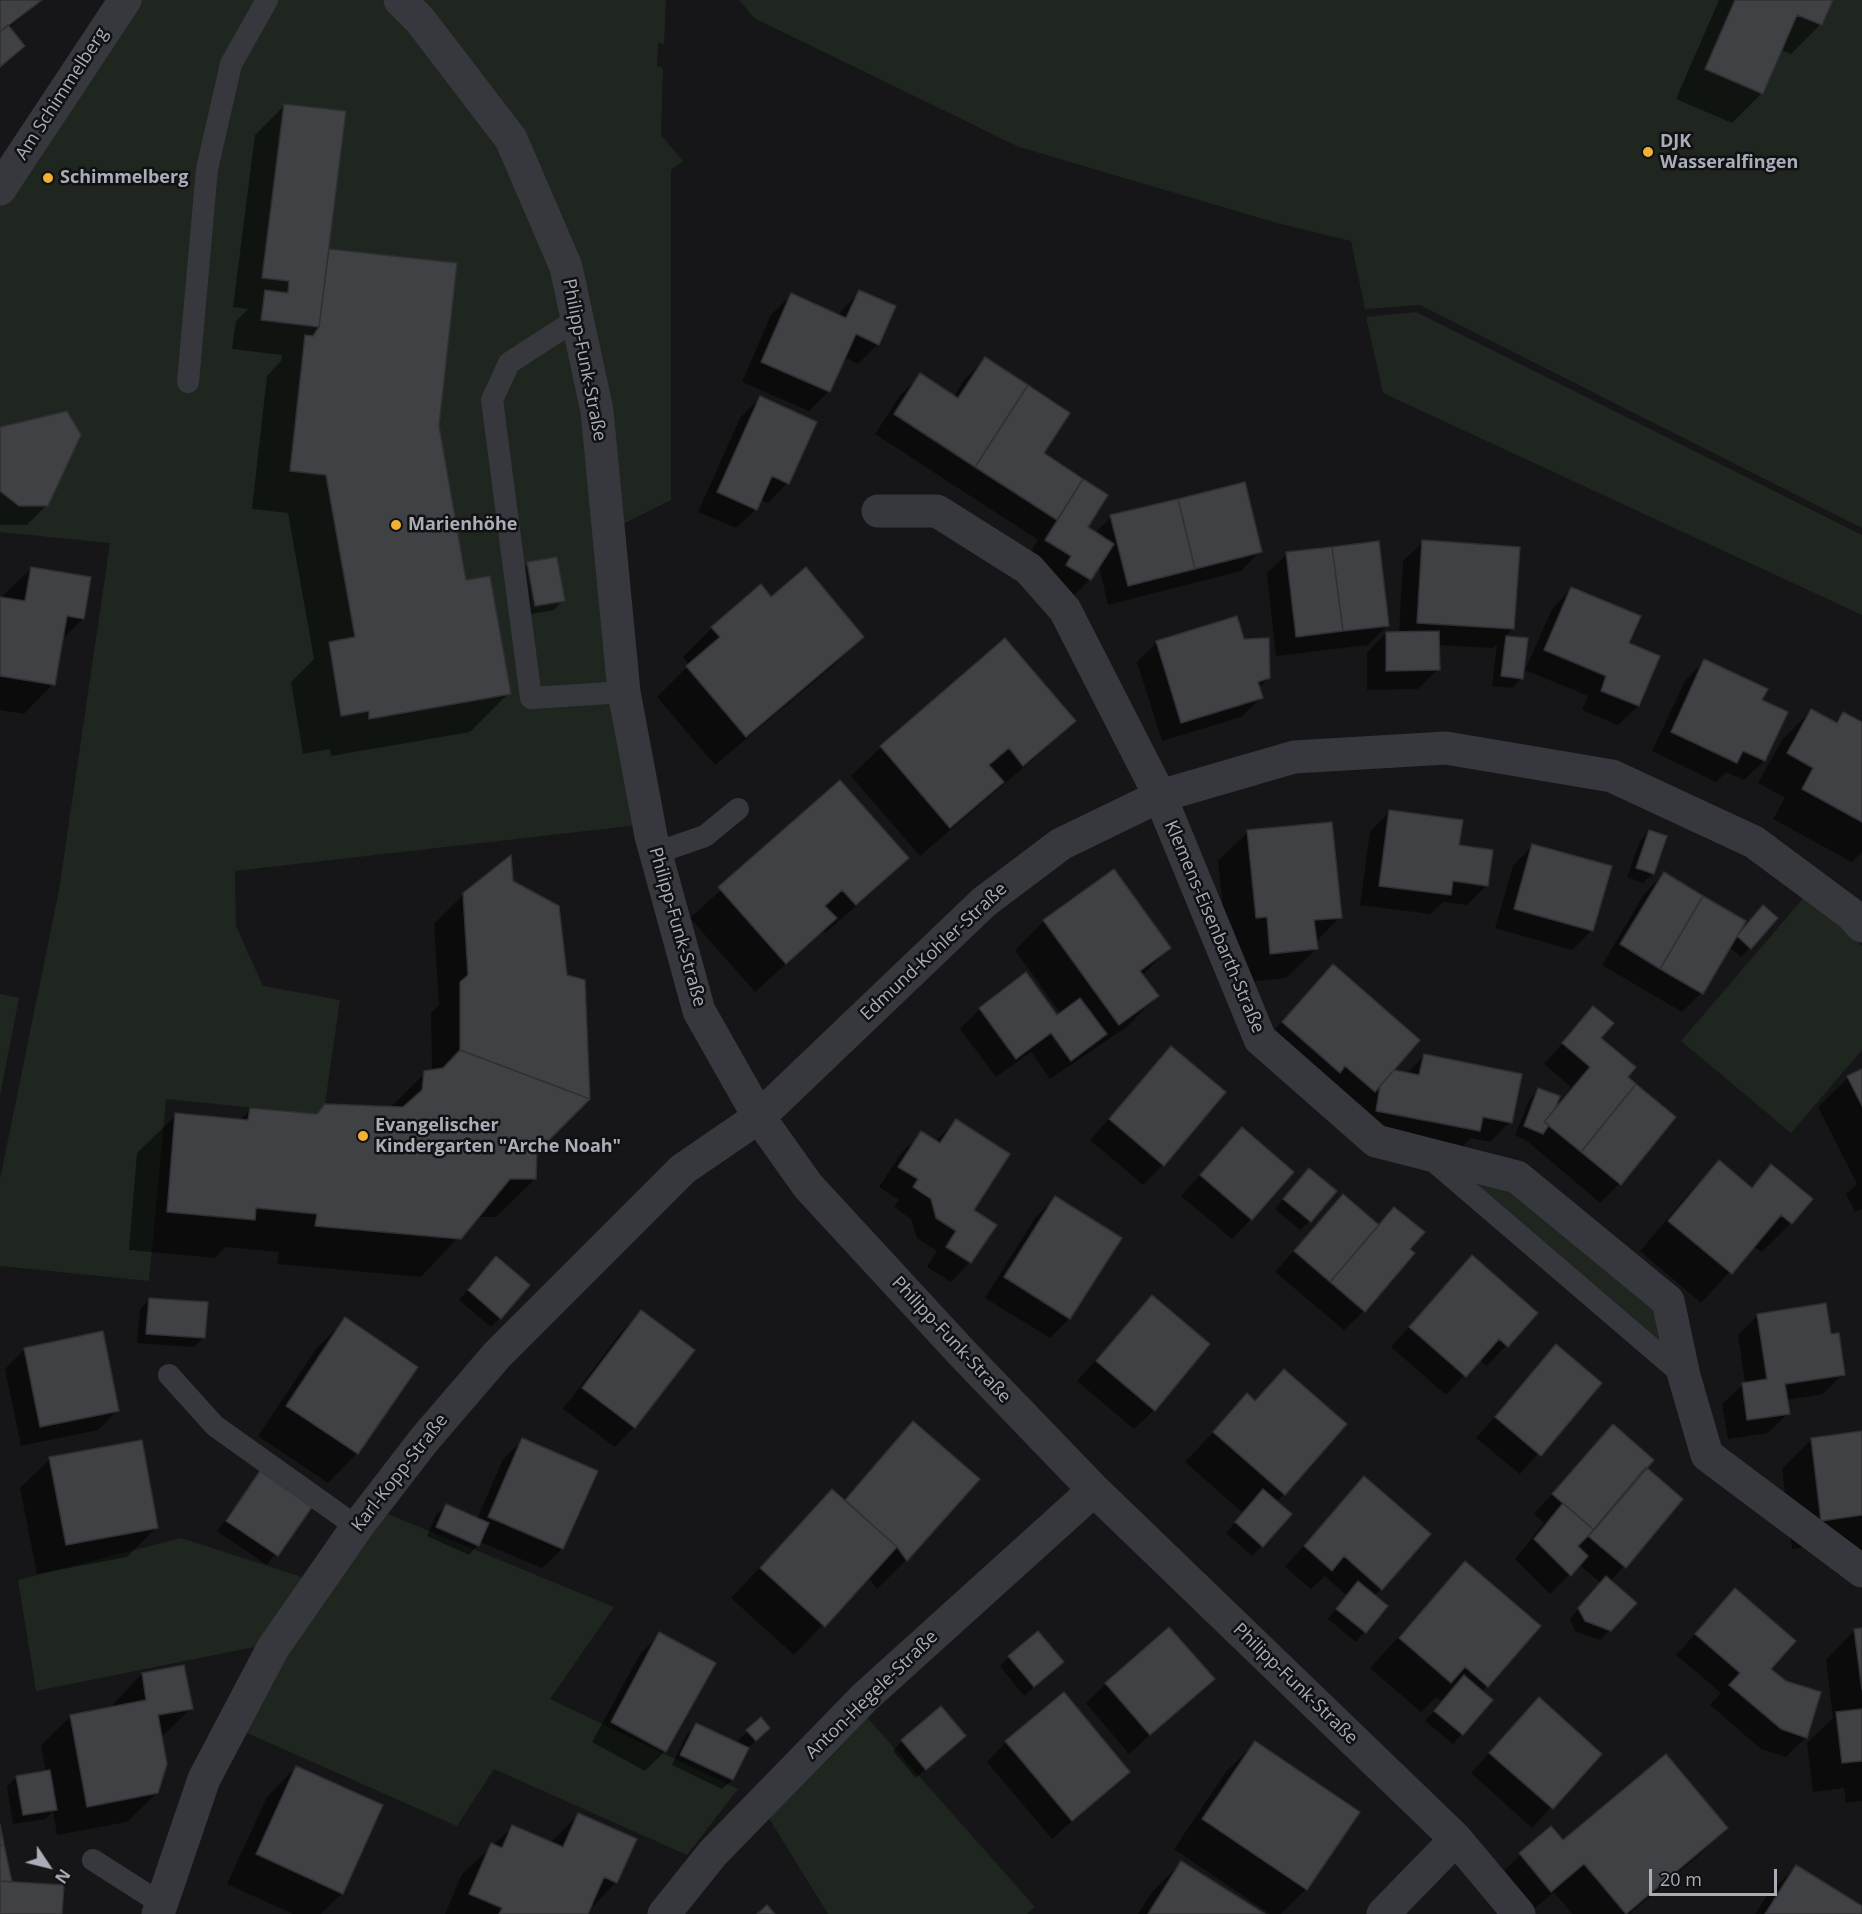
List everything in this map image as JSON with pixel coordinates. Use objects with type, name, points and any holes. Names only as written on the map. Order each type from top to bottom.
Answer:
[{"type":"street","name":"Philipp-Funk-Straße","points":[[400,0],[420,21],[511,139],[566,267],[597,411],[624,692],[656,853],[699,1011],[759,1117],[808,1186],[1094,1490],[1456,1839],[1519,1914]]},
{"type":"street","name":"Am Schimmelberg","points":[[0,189],[110,7]]},
{"type":"street","points":[[878,511],[938,511],[1029,568],[1065,610],[1160,796]]},
{"type":"street","name":"Edmund-Kohler-Straße","points":[[759,1117],[984,902],[1061,844],[1160,796],[1294,757],[1446,748],[1612,776],[1755,842],[1851,914],[1862,926]]},
{"type":"street","name":"Klemens-Eisenbarth-Straße","points":[[1160,796],[1260,1039],[1376,1141],[1517,1177],[1668,1301],[1684,1376],[1707,1455],[1862,1571]]},
{"type":"street","name":"Karl-Kopp-Straße","points":[[160,1909],[204,1779],[273,1648],[357,1527],[424,1440],[497,1355],[682,1169],[759,1117]]},
{"type":"street","name":"Anton-Hegele-Straße","points":[[664,1914],[713,1853],[865,1697],[1094,1490]]},
{"type":"street","points":[[1383,1914],[1456,1839]]},
{"type":"lane","points":[[188,382],[207,169],[231,64],[267,0]]},
{"type":"lane","points":[[577,319],[509,363],[492,400],[531,698],[624,692]]},
{"type":"lane","points":[[656,853],[705,836],[738,809]]},
{"type":"lane","points":[[1425,1154],[1684,1376]]},
{"type":"lane","points":[[169,1375],[215,1426],[357,1527]]},
{"type":"lane","points":[[93,1860],[160,1909]]},
{"type":"shaded area","points":[[136,0],[387,0],[505,143],[559,271],[590,413],[639,825],[235,871],[236,926],[263,986],[340,1000],[325,1104],[317,1114],[166,1099],[149,1281],[0,1266],[0,1179],[59,890],[110,543],[0,532],[0,201]]},
{"type":"shaded area","points":[[410,0],[666,0],[664,44],[658,43],[657,66],[663,68],[661,135],[683,161],[671,170],[671,500],[615,528],[577,263]]},
{"type":"shaded area","name":"DJK Wasseralfingen","points":[[739,0],[1862,0],[1862,528],[1420,305],[1365,309],[1351,241],[1277,223],[1019,147],[754,18]]},
{"type":"shaded area","points":[[1416,312],[1862,535],[1862,615],[1383,393],[1366,317]]},
{"type":"shaded area","points":[[1806,895],[1862,946],[1862,1050],[1791,1133],[1681,1041]]},
{"type":"shaded area","points":[[0,994],[19,998],[0,1096]]},
{"type":"shaded area","points":[[1425,1154],[1517,1177],[1668,1301],[1684,1376]]},
{"type":"shaded area","points":[[383,1512],[614,1607],[550,1699],[738,1789],[687,1855],[494,1769],[457,1826],[238,1729]]},
{"type":"shaded area","points":[[181,1538],[308,1579],[264,1645],[36,1691],[18,1580]]},
{"type":"shaded area","points":[[865,1715],[1035,1907],[1027,1914],[828,1914],[765,1812]]},
{"type":"building","points":[[0,0],[42,0],[0,32]]},
{"type":"building","points":[[1735,0],[1833,0],[1822,25],[1797,15],[1763,94],[1705,69]]},
{"type":"building","points":[[8,25],[25,46],[0,67],[0,32]]},
{"type":"building","points":[[284,104],[346,111],[319,327],[261,320],[265,290],[288,293],[289,281],[262,278]]},
{"type":"building","name":"Marienhöhe","points":[[329,249],[457,263],[439,426],[466,580],[490,576],[511,694],[369,719],[369,711],[341,716],[329,642],[355,637],[326,475],[290,471],[305,335],[313,336],[319,327]]},
{"type":"building","points":[[859,290],[896,306],[879,345],[856,334],[830,392],[761,362],[791,293],[846,318]]},
{"type":"building","points":[[985,357],[1028,385],[975,467],[894,414],[920,373],[958,398]]},
{"type":"building","points":[[1028,385],[1070,413],[1044,453],[1083,479],[1057,520],[975,467]]},
{"type":"building","points":[[760,396],[817,422],[789,484],[772,476],[757,510],[717,492]]},
{"type":"building","points":[[67,411],[81,435],[48,506],[19,506],[0,491],[0,427]]},
{"type":"building","points":[[1083,479],[1108,495],[1088,527],[1114,544],[1091,580],[1066,565],[1071,556],[1045,540]]},
{"type":"building","points":[[1245,482],[1262,552],[1195,569],[1178,499]]},
{"type":"building","points":[[1178,499],[1195,569],[1128,586],[1110,515]]},
{"type":"building","points":[[1422,540],[1520,547],[1514,629],[1417,623]]},
{"type":"building","points":[[1379,541],[1389,626],[1343,631],[1332,547]]},
{"type":"building","points":[[1332,547],[1343,631],[1296,637],[1286,552]]},
{"type":"building","points":[[557,557],[565,601],[535,606],[527,562]]},
{"type":"building","points":[[31,567],[91,577],[84,619],[67,616],[55,685],[0,676],[0,597],[25,601]]},
{"type":"building","points":[[806,567],[864,637],[746,737],[686,666],[720,637],[711,627],[761,584],[771,597]]},
{"type":"building","points":[[1571,587],[1641,616],[1629,643],[1660,656],[1639,706],[1601,691],[1606,676],[1544,650]]},
{"type":"building","points":[[1237,616],[1244,639],[1269,638],[1270,678],[1258,682],[1263,698],[1181,723],[1156,641]]},
{"type":"building","points":[[1439,631],[1440,670],[1386,671],[1386,632]]},
{"type":"building","points":[[1506,636],[1528,638],[1523,679],[1501,676]]},
{"type":"building","points":[[1005,638],[1076,721],[1023,766],[1009,748],[989,765],[1004,782],[950,828],[880,746]]},
{"type":"building","points":[[1704,659],[1768,689],[1762,700],[1788,712],[1765,761],[1743,751],[1737,763],[1671,732]]},
{"type":"building","points":[[1811,709],[1837,723],[1843,712],[1862,722],[1862,822],[1802,789],[1813,768],[1787,753]]},
{"type":"building","points":[[840,780],[909,858],[856,905],[842,890],[825,906],[837,918],[786,964],[718,887]]},
{"type":"building","points":[[1389,810],[1463,820],[1459,845],[1493,850],[1488,886],[1453,881],[1451,895],[1379,886]]},
{"type":"building","points":[[1332,822],[1342,918],[1314,920],[1318,949],[1270,954],[1267,917],[1256,918],[1247,830]]},
{"type":"building","points":[[1649,830],[1667,836],[1654,874],[1636,868]]},
{"type":"building","points":[[1532,844],[1612,866],[1593,931],[1514,909]]},
{"type":"building","name":"Evangelischer Kindergarten \"Arche Noah\"","points":[[511,855],[513,881],[559,906],[567,975],[585,980],[590,1099],[460,1050],[460,982],[468,975],[463,893]]},
{"type":"building","points":[[1114,869],[1171,948],[1140,971],[1159,996],[1119,1025],[1043,920]]},
{"type":"building","points":[[1664,872],[1703,896],[1660,969],[1620,944]]},
{"type":"building","points":[[1703,896],[1746,921],[1703,994],[1660,969]]},
{"type":"building","points":[[1763,905],[1778,918],[1751,949],[1737,936]]},
{"type":"building","points":[[1333,964],[1420,1040],[1375,1092],[1345,1066],[1340,1073],[1282,1022]]},
{"type":"building","points":[[1026,972],[1057,1015],[1080,998],[1107,1034],[1071,1061],[1051,1033],[1016,1059],[979,1008]]},
{"type":"building","points":[[1593,1006],[1614,1023],[1601,1038],[1636,1067],[1628,1077],[1636,1084],[1581,1152],[1544,1122],[1590,1067],[1562,1043]]},
{"type":"building","points":[[1171,1046],[1226,1092],[1164,1166],[1109,1119]]},
{"type":"building","name":"Evangelischer Kindergarten \"Arche Noah\"","points":[[460,1050],[590,1099],[537,1152],[536,1179],[510,1179],[461,1239],[315,1226],[317,1214],[256,1208],[255,1220],[167,1212],[175,1113],[248,1120],[250,1108],[317,1114],[325,1104],[403,1107],[422,1090],[424,1071],[443,1068]]},
{"type":"building","points":[[1424,1054],[1522,1074],[1512,1123],[1483,1117],[1480,1131],[1376,1111],[1380,1086],[1394,1070],[1419,1075]]},
{"type":"building","points":[[1862,1069],[1862,1106],[1847,1076]]},
{"type":"building","points":[[1636,1084],[1676,1117],[1621,1185],[1581,1152]]},
{"type":"building","points":[[1538,1088],[1560,1096],[1555,1109],[1544,1122],[1549,1125],[1543,1134],[1524,1126]]},
{"type":"building","points":[[956,1119],[1010,1154],[974,1210],[997,1225],[971,1263],[946,1247],[956,1231],[936,1218],[931,1199],[913,1187],[918,1179],[898,1167],[921,1131],[940,1143]]},
{"type":"building","points":[[1242,1127],[1294,1172],[1252,1220],[1200,1175]]},
{"type":"building","points":[[1719,1160],[1752,1188],[1771,1164],[1813,1199],[1792,1224],[1781,1215],[1732,1274],[1668,1221]]},
{"type":"building","points":[[1309,1168],[1337,1191],[1311,1222],[1283,1199]]},
{"type":"building","points":[[1343,1194],[1379,1225],[1330,1282],[1294,1251]]},
{"type":"building","points":[[1055,1196],[1122,1238],[1070,1319],[1004,1277]]},
{"type":"building","points":[[1394,1207],[1425,1232],[1410,1249],[1415,1253],[1365,1312],[1330,1282]]},
{"type":"building","points":[[1472,1255],[1538,1313],[1508,1347],[1499,1339],[1466,1377],[1409,1327]]},
{"type":"building","points":[[496,1256],[530,1285],[501,1319],[468,1290]]},
{"type":"building","points":[[1152,1295],[1210,1344],[1155,1411],[1096,1361]]},
{"type":"building","points":[[149,1298],[208,1302],[205,1338],[146,1334]]},
{"type":"building","points":[[1826,1303],[1831,1334],[1839,1333],[1845,1375],[1785,1384],[1790,1414],[1747,1420],[1742,1383],[1767,1379],[1757,1314]]},
{"type":"building","points":[[641,1310],[695,1350],[635,1428],[582,1388]]},
{"type":"building","points":[[345,1317],[418,1367],[358,1454],[286,1406]]},
{"type":"building","points":[[103,1331],[119,1411],[40,1427],[24,1348]]},
{"type":"building","points":[[1556,1344],[1602,1383],[1541,1456],[1495,1417]]},
{"type":"building","points":[[1284,1369],[1347,1424],[1285,1495],[1213,1432],[1247,1393],[1255,1401]]},
{"type":"building","points":[[913,1421],[980,1479],[907,1561],[897,1547],[845,1500]]},
{"type":"building","points":[[1613,1424],[1654,1460],[1594,1530],[1552,1494]]},
{"type":"building","points":[[1862,1431],[1862,1515],[1821,1521],[1811,1438]]},
{"type":"building","points":[[522,1438],[598,1471],[563,1549],[488,1517]]},
{"type":"building","points":[[142,1440],[158,1528],[66,1545],[49,1457]]},
{"type":"building","points":[[1646,1467],[1683,1499],[1626,1568],[1588,1536]]},
{"type":"building","points":[[260,1471],[312,1507],[278,1556],[226,1521]]},
{"type":"building","points":[[1364,1476],[1431,1534],[1382,1590],[1344,1556],[1332,1571],[1304,1546]]},
{"type":"building","points":[[832,1489],[897,1547],[825,1627],[760,1568]]},
{"type":"building","points":[[1263,1489],[1292,1514],[1263,1547],[1235,1522]]},
{"type":"building","points":[[1563,1503],[1594,1530],[1578,1546],[1588,1556],[1571,1576],[1534,1539]]},
{"type":"building","points":[[446,1504],[489,1523],[479,1546],[436,1527]]},
{"type":"building","points":[[1465,1561],[1541,1626],[1488,1687],[1465,1667],[1451,1683],[1399,1638]]},
{"type":"building","points":[[1606,1576],[1637,1603],[1611,1631],[1585,1621],[1578,1608]]},
{"type":"building","points":[[1358,1581],[1388,1606],[1366,1633],[1336,1609]]},
{"type":"building","points":[[1735,1588],[1796,1641],[1771,1669],[1786,1681],[1821,1692],[1807,1738],[1781,1729],[1729,1685],[1740,1673],[1695,1634]]},
{"type":"building","points":[[1169,1627],[1215,1679],[1150,1735],[1105,1683]]},
{"type":"building","points":[[1862,1628],[1862,1690],[1854,1629]]},
{"type":"building","points":[[1038,1631],[1064,1662],[1034,1687],[1008,1656]]},
{"type":"building","points":[[659,1632],[716,1663],[666,1752],[611,1722]]},
{"type":"building","points":[[184,1665],[193,1709],[158,1715],[167,1764],[158,1793],[87,1807],[70,1715],[146,1700],[142,1673]]},
{"type":"building","points":[[1464,1675],[1493,1700],[1463,1735],[1434,1711]]},
{"type":"building","points":[[1064,1692],[1130,1772],[1072,1821],[1005,1741]]},
{"type":"building","points":[[1539,1697],[1602,1754],[1553,1809],[1489,1753]]},
{"type":"building","points":[[941,1706],[966,1736],[926,1770],[901,1740]]},
{"type":"building","points":[[1862,1709],[1862,1761],[1842,1763],[1836,1712]]},
{"type":"building","points":[[761,1717],[770,1728],[756,1741],[746,1730]]},
{"type":"building","points":[[696,1723],[749,1748],[733,1780],[680,1755]]},
{"type":"building","points":[[1255,1741],[1360,1812],[1307,1890],[1202,1819]]},
{"type":"building","points":[[1666,1754],[1728,1828],[1626,1914],[1584,1864],[1551,1892],[1519,1853],[1551,1826],[1563,1840]]},
{"type":"building","points":[[296,1766],[383,1805],[343,1894],[256,1854]]},
{"type":"building","points":[[50,1770],[57,1810],[23,1815],[16,1776]]},
{"type":"building","points":[[578,1813],[637,1839],[617,1883],[604,1877],[588,1914],[499,1914],[502,1908],[469,1894],[491,1843],[502,1848],[512,1825],[563,1847]]},
{"type":"building","points":[[0,1824],[4,1845],[0,1846]]},
{"type":"building","points":[[4,1845],[12,1882],[0,1881],[0,1846]]},
{"type":"building","points":[[1181,1861],[1265,1914],[1148,1914]]},
{"type":"building","points":[[1796,1865],[1862,1906],[1862,1914],[1765,1914]]},
{"type":"building","points":[[0,1881],[64,1885],[62,1914],[0,1914]]},
{"type":"building","points":[[767,1905],[775,1914],[757,1914]]},
{"type":"place","name":"DJK Wasseralfingen","points":[[1648,152]]},
{"type":"place","name":"Schimmelberg","points":[[48,178]]},
{"type":"place","name":"Marienhöhe","points":[[396,525]]},
{"type":"place","name":"Evangelischer Kindergarten \"Arche Noah\"","points":[[363,1136]]}]
